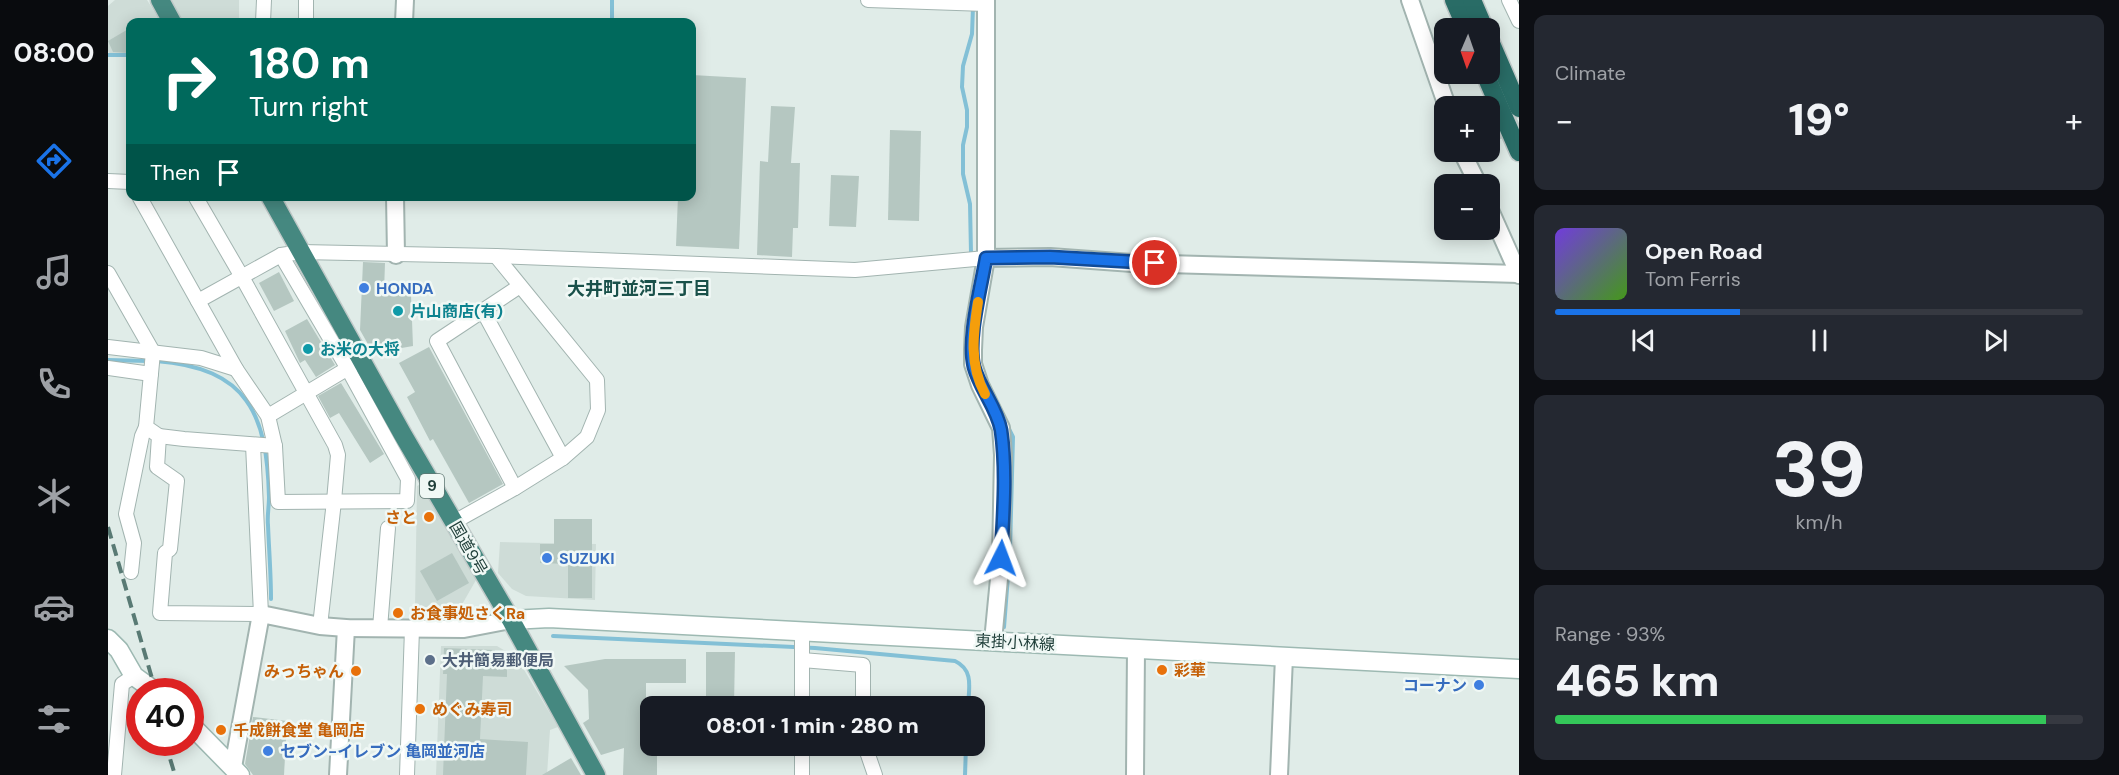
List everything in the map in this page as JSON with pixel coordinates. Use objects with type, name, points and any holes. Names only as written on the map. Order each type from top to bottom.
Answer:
[{"type":"highway","points":[[160,0],[170,18]]},
{"type":"highway","points":[[1454,0],[1462,18]]},
{"type":"highway","points":[[1472,0],[1480,18]]},
{"type":"highway","points":[[1500,64],[1519,108]]},
{"type":"highway","points":[[1489,84],[1519,152]]},
{"type":"highway","name":"国道9号","points":[[273,201],[301,252],[355,364],[403,435],[511,620],[596,775]]},
{"type":"main road","name":"東掛小林線","points":[[511,620],[549,618],[1519,669]]},
{"type":"main road","points":[[108,639],[119,650],[137,678]]},
{"type":"main road","points":[[204,738],[237,771]]},
{"type":"street","points":[[263,18],[264,0]]},
{"type":"street","points":[[306,0],[306,18]]},
{"type":"street","points":[[404,18],[405,0]]},
{"type":"street","points":[[868,0],[986,2],[986,258],[974,327],[973,364],[980,386],[1000,428],[1003,455],[1002,548],[993,641]]},
{"type":"street","points":[[1410,0],[1443,96]]},
{"type":"street","points":[[1509,0],[1519,21]]},
{"type":"street","points":[[108,181],[126,182]]},
{"type":"street","points":[[142,201],[236,369],[268,416],[274,446],[278,502],[407,501],[408,479],[355,364],[281,255]]},
{"type":"street","points":[[198,201],[336,445],[338,455],[334,501],[320,626]]},
{"type":"street","points":[[395,201],[396,255]]},
{"type":"street","points":[[198,301],[281,255],[301,252],[496,256],[855,270],[986,258],[1050,257],[1132,263],[1519,274],[1500,232]]},
{"type":"street","points":[[454,522],[563,458],[587,437],[598,410],[597,380],[496,256]]},
{"type":"street","points":[[108,273],[153,352],[146,427],[142,436],[126,514],[134,543],[131,572]]},
{"type":"street","points":[[515,488],[437,341],[520,286]]},
{"type":"street","points":[[483,310],[563,458]]},
{"type":"street","points":[[108,347],[201,358],[236,369]]},
{"type":"street","points":[[268,416],[355,364]]},
{"type":"street","points":[[108,368],[151,374]]},
{"type":"street","points":[[146,427],[159,436],[253,446],[274,446]]},
{"type":"street","points":[[159,436],[157,467],[177,481],[170,549],[165,554],[160,614],[261,614],[320,626],[346,628],[465,629],[511,620]]},
{"type":"street","points":[[237,771],[261,614],[253,446]]},
{"type":"street","points":[[380,628],[388,528]]},
{"type":"street","points":[[338,775],[346,628]]},
{"type":"street","points":[[408,775],[412,629]]},
{"type":"street","points":[[802,631],[802,696]]},
{"type":"street","points":[[1135,775],[1136,648]]},
{"type":"street","points":[[1279,775],[1284,657]]},
{"type":"street","points":[[802,660],[863,665],[863,696]]},
{"type":"street","points":[[114,775],[122,684],[134,676]]},
{"type":"street","points":[[802,756],[802,775]]},
{"type":"street","points":[[868,756],[875,775]]},
{"type":"shaded area","points":[[115,0],[147,0],[158,18],[126,18],[126,54],[109,53],[108,6]]},
{"type":"shaded area","points":[[170,0],[239,0],[239,18],[181,18]]},
{"type":"shaded area","name":"さと","points":[[423,483],[476,580],[460,608],[415,607],[417,486]]},
{"type":"shaded area","name":"SUZUKI","points":[[500,542],[596,544],[595,600],[526,596],[512,589],[498,573]]},
{"type":"shaded area","points":[[441,646],[497,646],[517,658],[558,727],[550,730],[547,775],[436,775]]},
{"type":"building","points":[[126,30],[126,53],[113,52],[108,41]]},
{"type":"building","points":[[696,75],[746,78],[739,249],[676,246],[678,201],[696,201]]},
{"type":"building","points":[[771,106],[795,107],[791,163],[800,163],[798,228],[793,228],[792,257],[757,255],[760,161],[768,162]]},
{"type":"building","points":[[890,130],[921,131],[919,221],[888,220]]},
{"type":"building","points":[[831,175],[859,176],[856,227],[829,226]]},
{"type":"building","points":[[363,262],[385,263],[384,292],[411,295],[413,346],[373,353],[360,330]]},
{"type":"building","points":[[279,272],[294,301],[274,311],[259,283]]},
{"type":"building","points":[[307,319],[335,365],[316,377],[305,360],[300,363],[285,331]]},
{"type":"building","points":[[429,347],[503,484],[469,503],[433,439],[430,441],[407,397],[415,392],[399,363]]},
{"type":"building","points":[[341,383],[384,454],[370,463],[339,413],[330,418],[318,396]]},
{"type":"building","points":[[554,519],[592,519],[592,598],[568,598],[568,564],[540,563],[540,544],[554,544]]},
{"type":"building","points":[[452,553],[469,583],[437,601],[420,571]]},
{"type":"building","points":[[444,648],[495,650],[495,658],[507,659],[507,677],[483,676],[480,739],[528,742],[526,775],[443,775],[447,674],[443,674]]},
{"type":"building","points":[[706,652],[735,652],[734,696],[706,696]]},
{"type":"building","points":[[605,659],[686,659],[686,683],[646,683],[646,696],[640,696],[640,756],[657,756],[657,775],[623,775],[624,748],[601,755],[583,723],[589,719],[588,690],[564,666]]},
{"type":"building","points":[[253,717],[287,721],[284,775],[253,775],[245,764]]},
{"type":"building","points":[[571,758],[581,775],[542,775]]},
{"type":"waterway","points":[[612,0],[612,18]]},
{"type":"waterway","points":[[971,253],[970,204],[963,174],[963,145],[967,127],[967,110],[962,87],[963,66],[972,34],[973,7]]},
{"type":"waterway","points":[[108,55],[126,55]]},
{"type":"waterway","points":[[108,360],[148,361]]},
{"type":"waterway","points":[[156,361],[187,365],[212,374],[232,385],[246,400],[257,419],[267,468],[271,599]]},
{"type":"waterway","points":[[1004,627],[1010,550],[1013,437],[1008,427]]},
{"type":"waterway","points":[[553,636],[815,648],[955,661],[968,674],[968,696]]},
{"type":"waterway","points":[[965,775],[966,756]]},
{"type":"tunnel","points":[[1500,132],[1519,123]]},
{"type":"railway","points":[[108,527],[152,678]]},
{"type":"railway","points":[[169,756],[175,775]]},
{"type":"slow traffic","points":[[978,302],[974,327],[973,364],[985,394]]},
{"type":"place","name":"HONDA","points":[[364,288]]},
{"type":"place","name":"片山商店(有)","points":[[398,311]]},
{"type":"place","name":"お米の大将","points":[[308,349]]},
{"type":"place","name":"さと","points":[[429,517]]},
{"type":"place","name":"SUZUKI","points":[[547,558]]},
{"type":"place","name":"お食事処さくRa","points":[[398,613]]},
{"type":"place","name":"大井簡易郵便局","points":[[430,660]]},
{"type":"place","name":"彩華","points":[[1162,670]]},
{"type":"place","name":"みっちゃん","points":[[356,671]]},
{"type":"place","name":"コーナン","points":[[1479,685]]},
{"type":"place","name":"めぐみ寿司","points":[[420,709]]},
{"type":"place","name":"千成餅食堂 亀岡店","points":[[221,730]]},
{"type":"place","name":"セブン-イレブン 亀岡並河店","points":[[268,751]]},
{"type":"district","name":"大井町並河三丁目","points":[[639,289]]},
{"type":"route","points":[[1001,558],[1003,455],[1000,428],[980,386],[973,364],[974,327],[986,258],[1050,257],[1155,263]]}]
